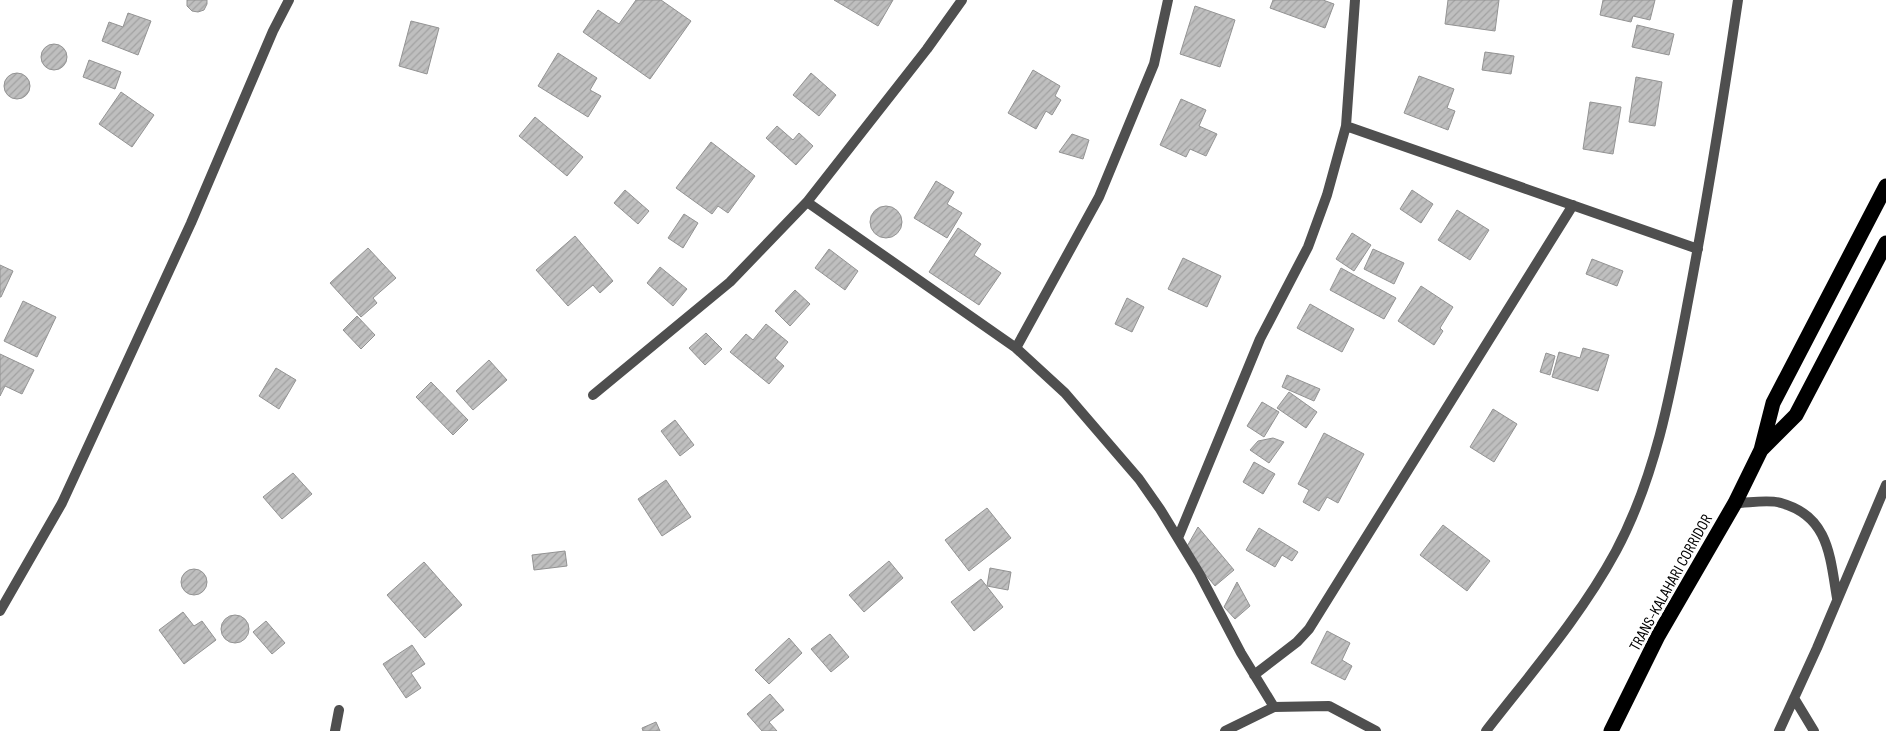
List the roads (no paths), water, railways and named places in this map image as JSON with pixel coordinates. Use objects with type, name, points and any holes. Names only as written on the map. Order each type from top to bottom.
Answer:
[{"type":"highway","name":"TRANS-KALAHARI CORRIDOR","points":[[1611,731],[1658,636],[1735,503],[1761,450],[1772,403],[1886,186]]},
{"type":"highway","name":"TRANS-KALAHARI CORRIDOR","points":[[1761,450],[1796,415],[1886,243]]},
{"type":"street","points":[[0,611],[62,502],[191,223],[273,30],[288,0]]},
{"type":"street","points":[[593,394],[730,282],[807,202],[927,49],[962,0]]},
{"type":"street","points":[[1016,348],[1098,198],[1154,64],[1168,0]]},
{"type":"street","points":[[1178,538],[1260,339],[1308,247],[1327,196],[1346,126],[1355,0]]},
{"type":"street","points":[[1486,731],[1583,605],[1616,551],[1642,492],[1668,405],[1698,248],[1738,0]]},
{"type":"street","points":[[1346,126],[1698,248]]},
{"type":"street","points":[[807,202],[1016,348],[1065,393],[1108,442],[1160,509],[1199,573],[1254,675],[1274,707]]},
{"type":"street","points":[[1254,675],[1297,642],[1309,629],[1573,205]]},
{"type":"street","points":[[1779,731],[1886,485]]},
{"type":"street","points":[[1735,503],[1780,502],[1807,515],[1821,529],[1830,558],[1837,598]]},
{"type":"street","points":[[1794,698],[1814,731]]},
{"type":"street","points":[[1226,731],[1274,707],[1330,706],[1376,731]]},
{"type":"street","points":[[335,731],[339,710]]}]
